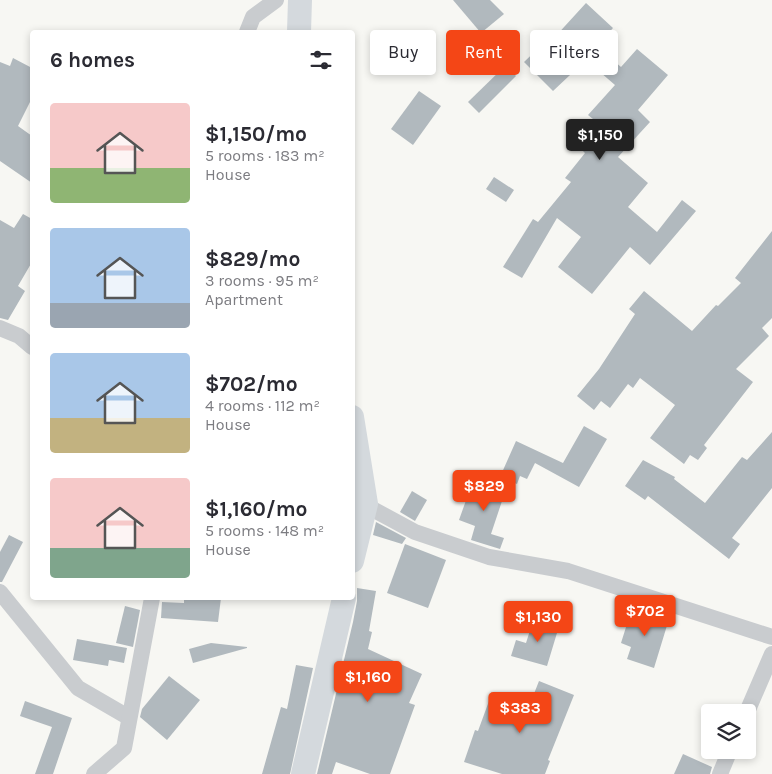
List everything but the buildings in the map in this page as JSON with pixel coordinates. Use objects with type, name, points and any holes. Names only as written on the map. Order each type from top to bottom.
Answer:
[{"type":"street","points":[[248,30],[253,18],[276,0]]},
{"type":"street","points":[[299,30],[300,0]]},
{"type":"street","points":[[0,328],[19,336],[30,345]]},
{"type":"street","points":[[355,453],[359,501],[355,535]]},
{"type":"street","points":[[359,501],[416,532],[480,554],[568,571],[772,637]]},
{"type":"street","points":[[0,592],[78,688],[128,717]]},
{"type":"street","points":[[94,774],[124,748],[128,717],[152,600]]},
{"type":"street","points":[[304,774],[344,600]]},
{"type":"street","points":[[750,704],[772,654]]},
{"type":"street","points":[[720,774],[726,759]]}]
